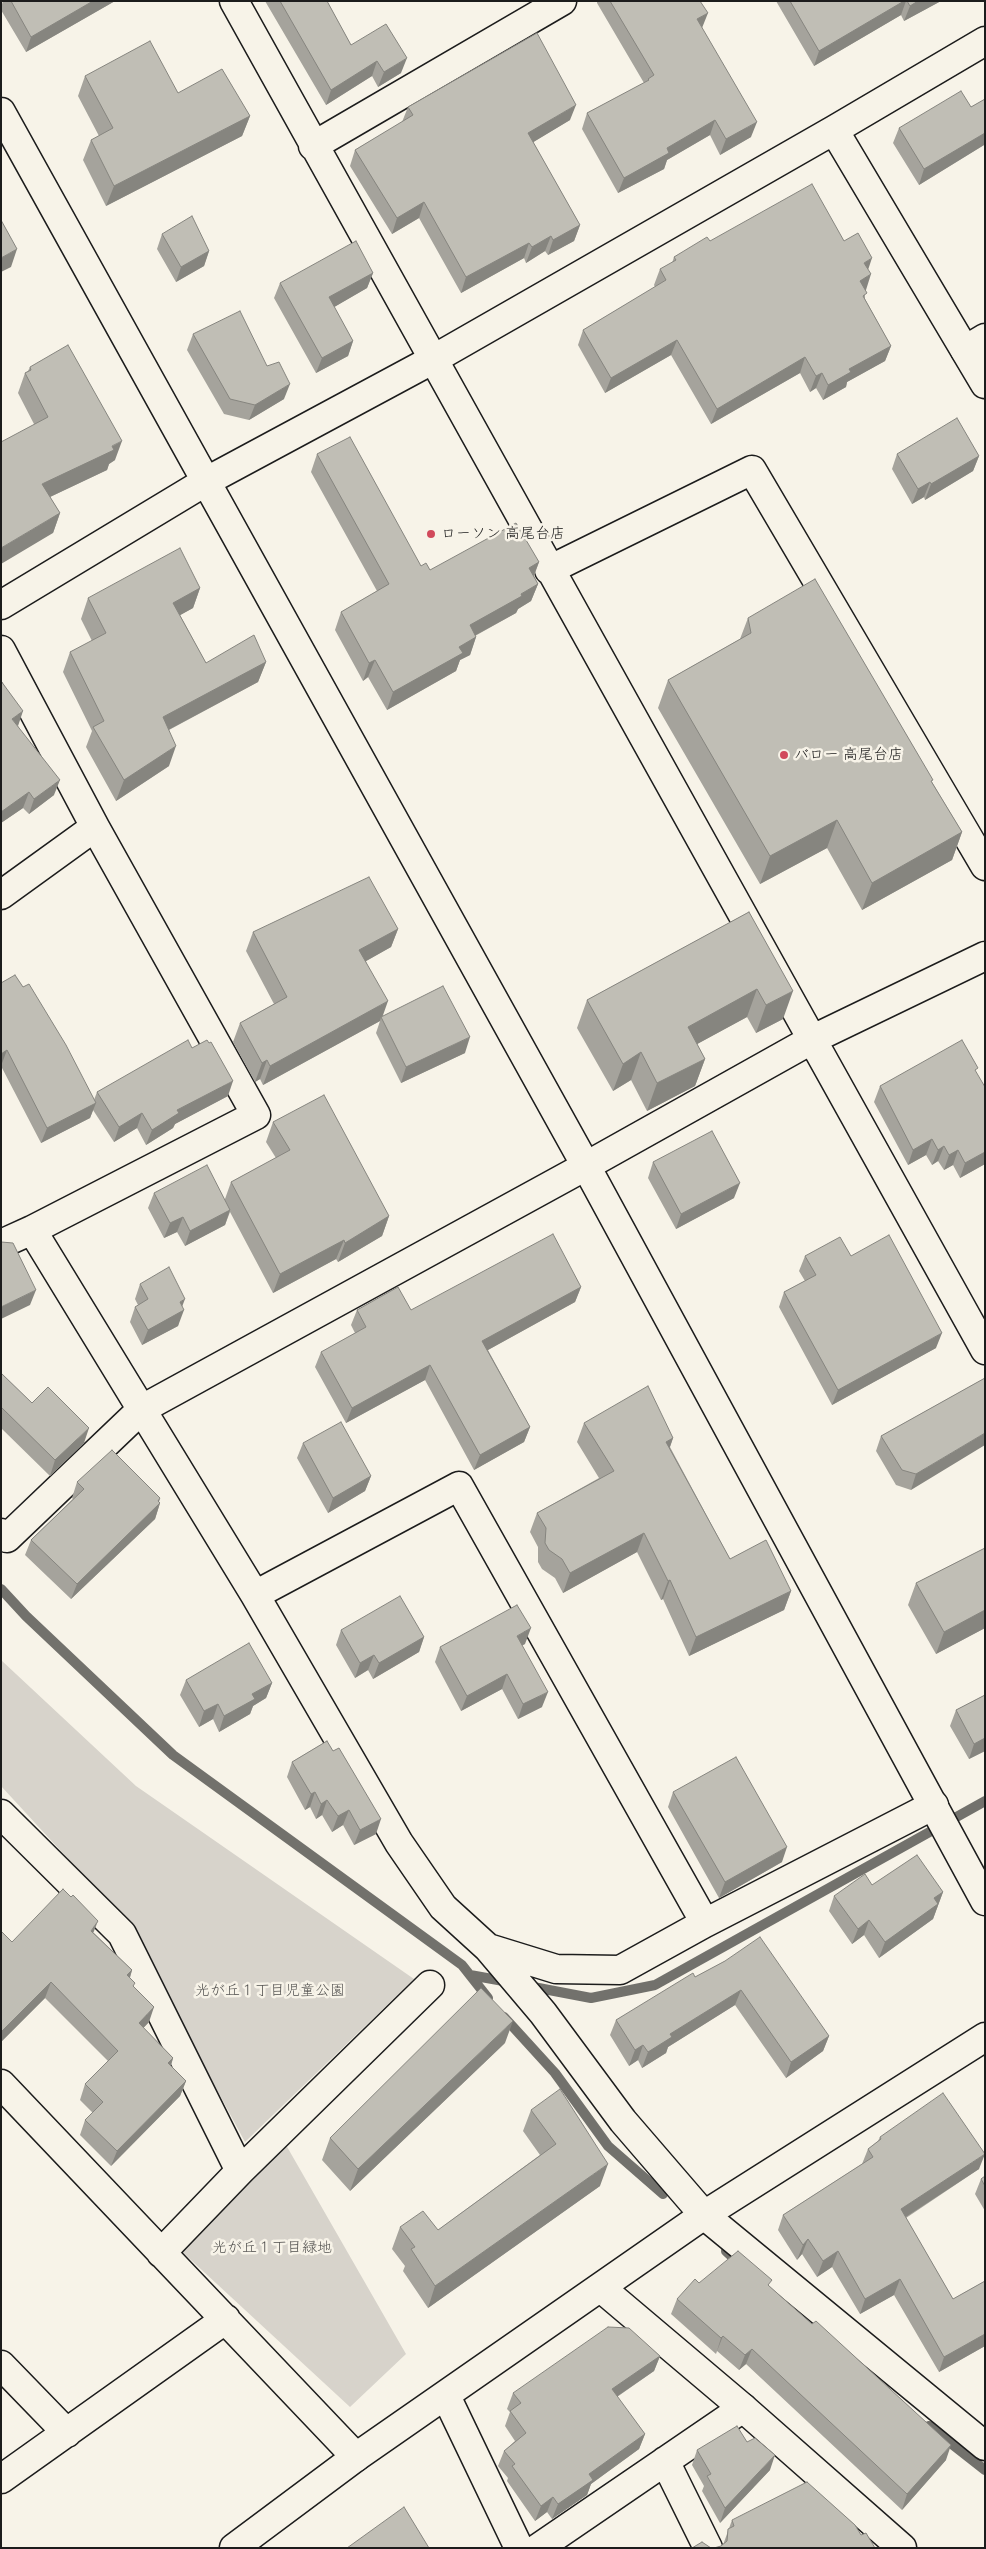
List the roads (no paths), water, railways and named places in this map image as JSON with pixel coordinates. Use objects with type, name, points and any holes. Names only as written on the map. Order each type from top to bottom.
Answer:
[{"type":"street","points":[[234,1],[432,360],[813,1039],[985,1350]]},
{"type":"street","points":[[313,146],[562,1]]},
{"type":"street","points":[[1,605],[205,482],[432,360],[834,130],[985,41]]},
{"type":"street","points":[[1,112],[586,1166],[985,1901]]},
{"type":"street","points":[[834,130],[975,344],[985,384]]},
{"type":"street","points":[[549,570],[752,470],[985,866]]},
{"type":"street","points":[[1,650],[95,827],[256,1115],[32,1230],[1,1244]]},
{"type":"street","points":[[1,895],[95,827]]},
{"type":"street","points":[[3,1538],[142,1409],[586,1166],[813,1039],[985,956]]},
{"type":"street","points":[[32,1230],[255,1595],[399,1843],[443,1907],[488,1948],[543,2013],[697,2219],[985,2446]]},
{"type":"street","points":[[255,1595],[459,1486],[705,1922]]},
{"type":"street","points":[[488,1948],[556,1969],[620,1970],[705,1922],[934,1806]]},
{"type":"street","points":[[1,1814],[122,1934],[240,2172]]},
{"type":"street","points":[[161,2253],[240,2172],[430,1985]]},
{"type":"street","points":[[234,2548],[356,2457],[601,2288],[697,2219],[985,2036]]},
{"type":"street","points":[[1,2084],[356,2457]]},
{"type":"street","points":[[601,2288],[743,2408],[902,2548]]},
{"type":"street","points":[[1,2479],[226,2319]]},
{"type":"street","points":[[1,2365],[67,2433]]},
{"type":"street","points":[[446,2396],[520,2548]]},
{"type":"street","points":[[538,2548],[743,2408]]},
{"type":"street","points":[[665,2461],[708,2548]]},
{"type":"waterway","points":[[1,1589],[26,1616],[173,1755],[462,1965],[488,1998]]},
{"type":"waterway","points":[[528,1986],[591,1998],[655,1985],[985,1801]]},
{"type":"waterway","points":[[470,1975],[509,1982]]},
{"type":"waterway","points":[[504,2017],[555,2073],[608,2146],[663,2194]]},
{"type":"waterway","points":[[726,2251],[741,2265]]},
{"type":"waterway","points":[[929,2426],[985,2470]]},
{"type":"place","name":"ローソン 高尾台店","points":[[431,534]]},
{"type":"place","name":"バロー 高尾台店","points":[[784,755]]},
{"type":"park label","name":"光が丘１丁目児童公園","points":[[270,1991]]},
{"type":"park label","name":"光が丘１丁目緑地","points":[[272,2248]]}]
